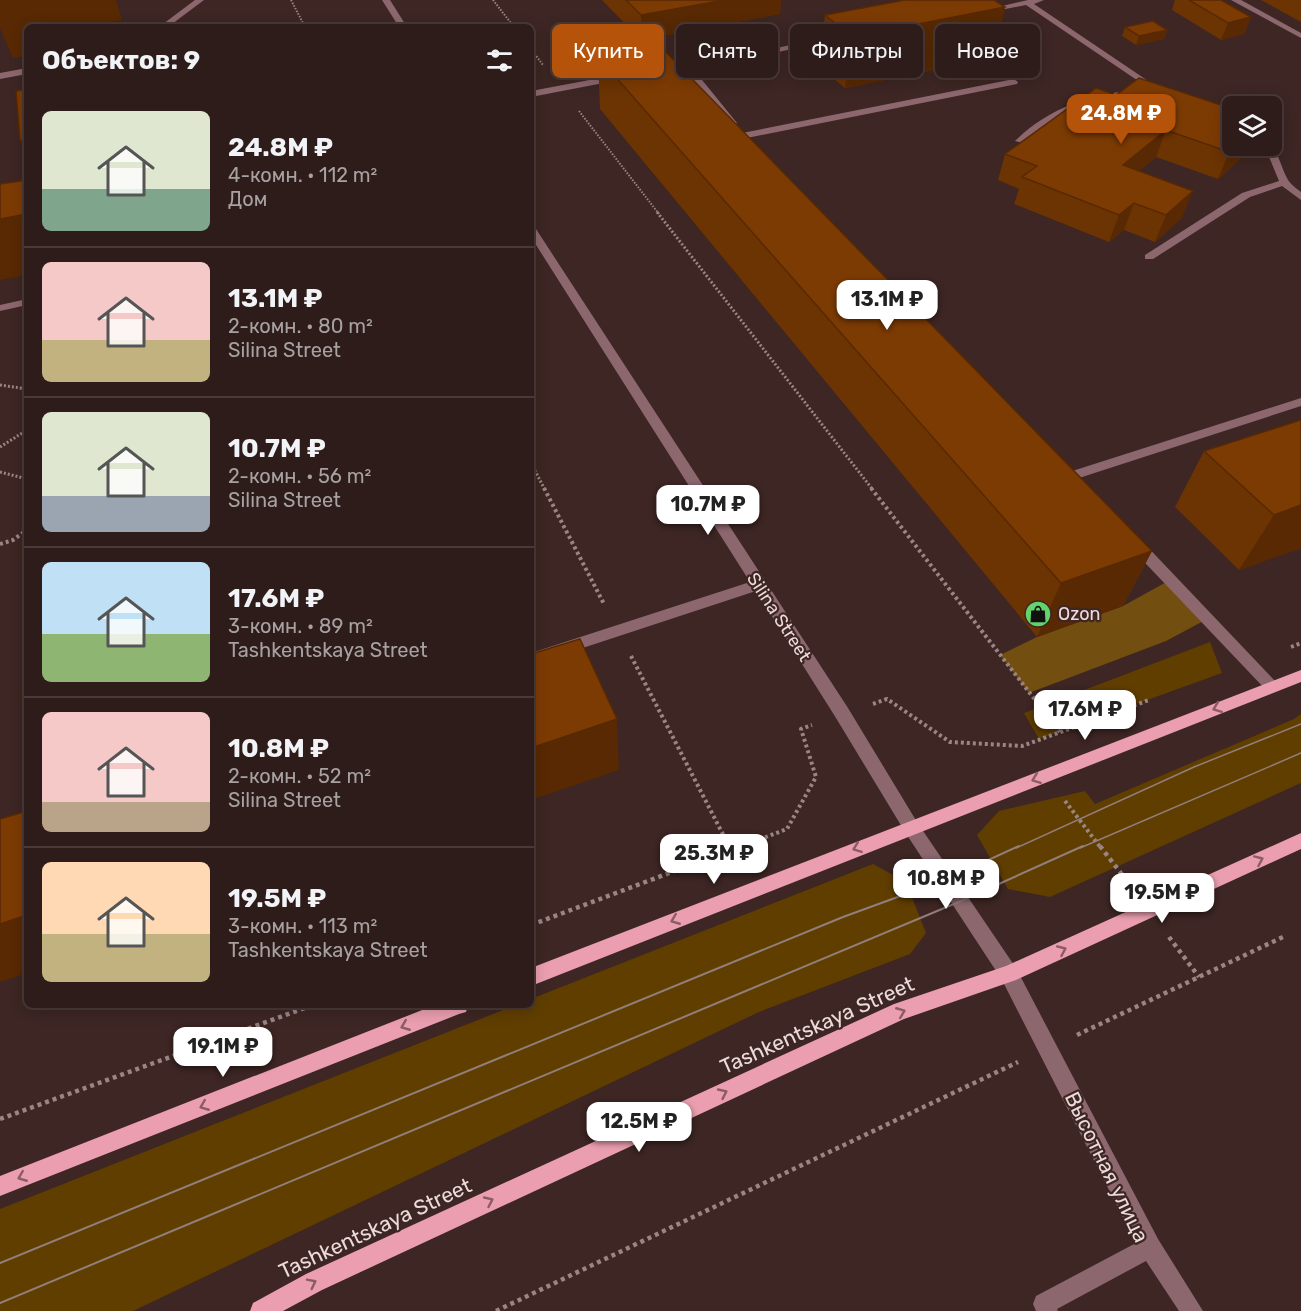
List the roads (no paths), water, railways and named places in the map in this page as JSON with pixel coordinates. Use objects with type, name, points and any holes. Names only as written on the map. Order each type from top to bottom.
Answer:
[{"type":"main road","points":[[534,976],[1301,676]]},
{"type":"main road","name":"Tashkentskaya Street","points":[[261,1311],[324,1276],[901,1011],[1009,974],[1301,841]]},
{"type":"main road","points":[[0,1186],[451,1008]]},
{"type":"street","points":[[168,24],[200,0]]},
{"type":"street","points":[[386,0],[401,24]]},
{"type":"street","points":[[971,14],[1040,0]]},
{"type":"street","points":[[1235,0],[1301,36]]},
{"type":"street","points":[[1029,4],[1160,92],[1171,96]]},
{"type":"street","points":[[667,71],[676,70]]},
{"type":"street","points":[[0,76],[24,72]]},
{"type":"street","points":[[534,93],[614,78]]},
{"type":"street","points":[[696,78],[747,140],[1014,82]]},
{"type":"street","points":[[1020,141],[1068,107],[1108,95],[1160,92]]},
{"type":"street","points":[[1273,156],[1284,182],[1301,197]]},
{"type":"street","points":[[1149,256],[1246,195],[1284,182]]},
{"type":"street","name":"Silina Street","points":[[534,234],[757,585],[842,713],[911,827],[1009,974]]},
{"type":"street","points":[[0,308],[24,303]]},
{"type":"street","points":[[1071,476],[1301,402]]},
{"type":"street","points":[[1129,537],[1272,687]]},
{"type":"street","points":[[534,657],[757,585]]},
{"type":"street","name":"Высотная улица","points":[[1009,974],[1150,1247],[1044,1304],[1047,1311]]},
{"type":"street","points":[[1150,1247],[1192,1311]]},
{"type":"tram line","points":[[1016,848],[1194,767],[1301,724]]},
{"type":"tram line","points":[[1080,848],[1301,753]]},
{"type":"tram line","points":[[0,1263],[843,917],[947,879],[1019,846]]},
{"type":"tram line","points":[[0,1303],[961,901],[1083,846]]},
{"type":"place","name":"Ozon","points":[[1038,614]]}]
